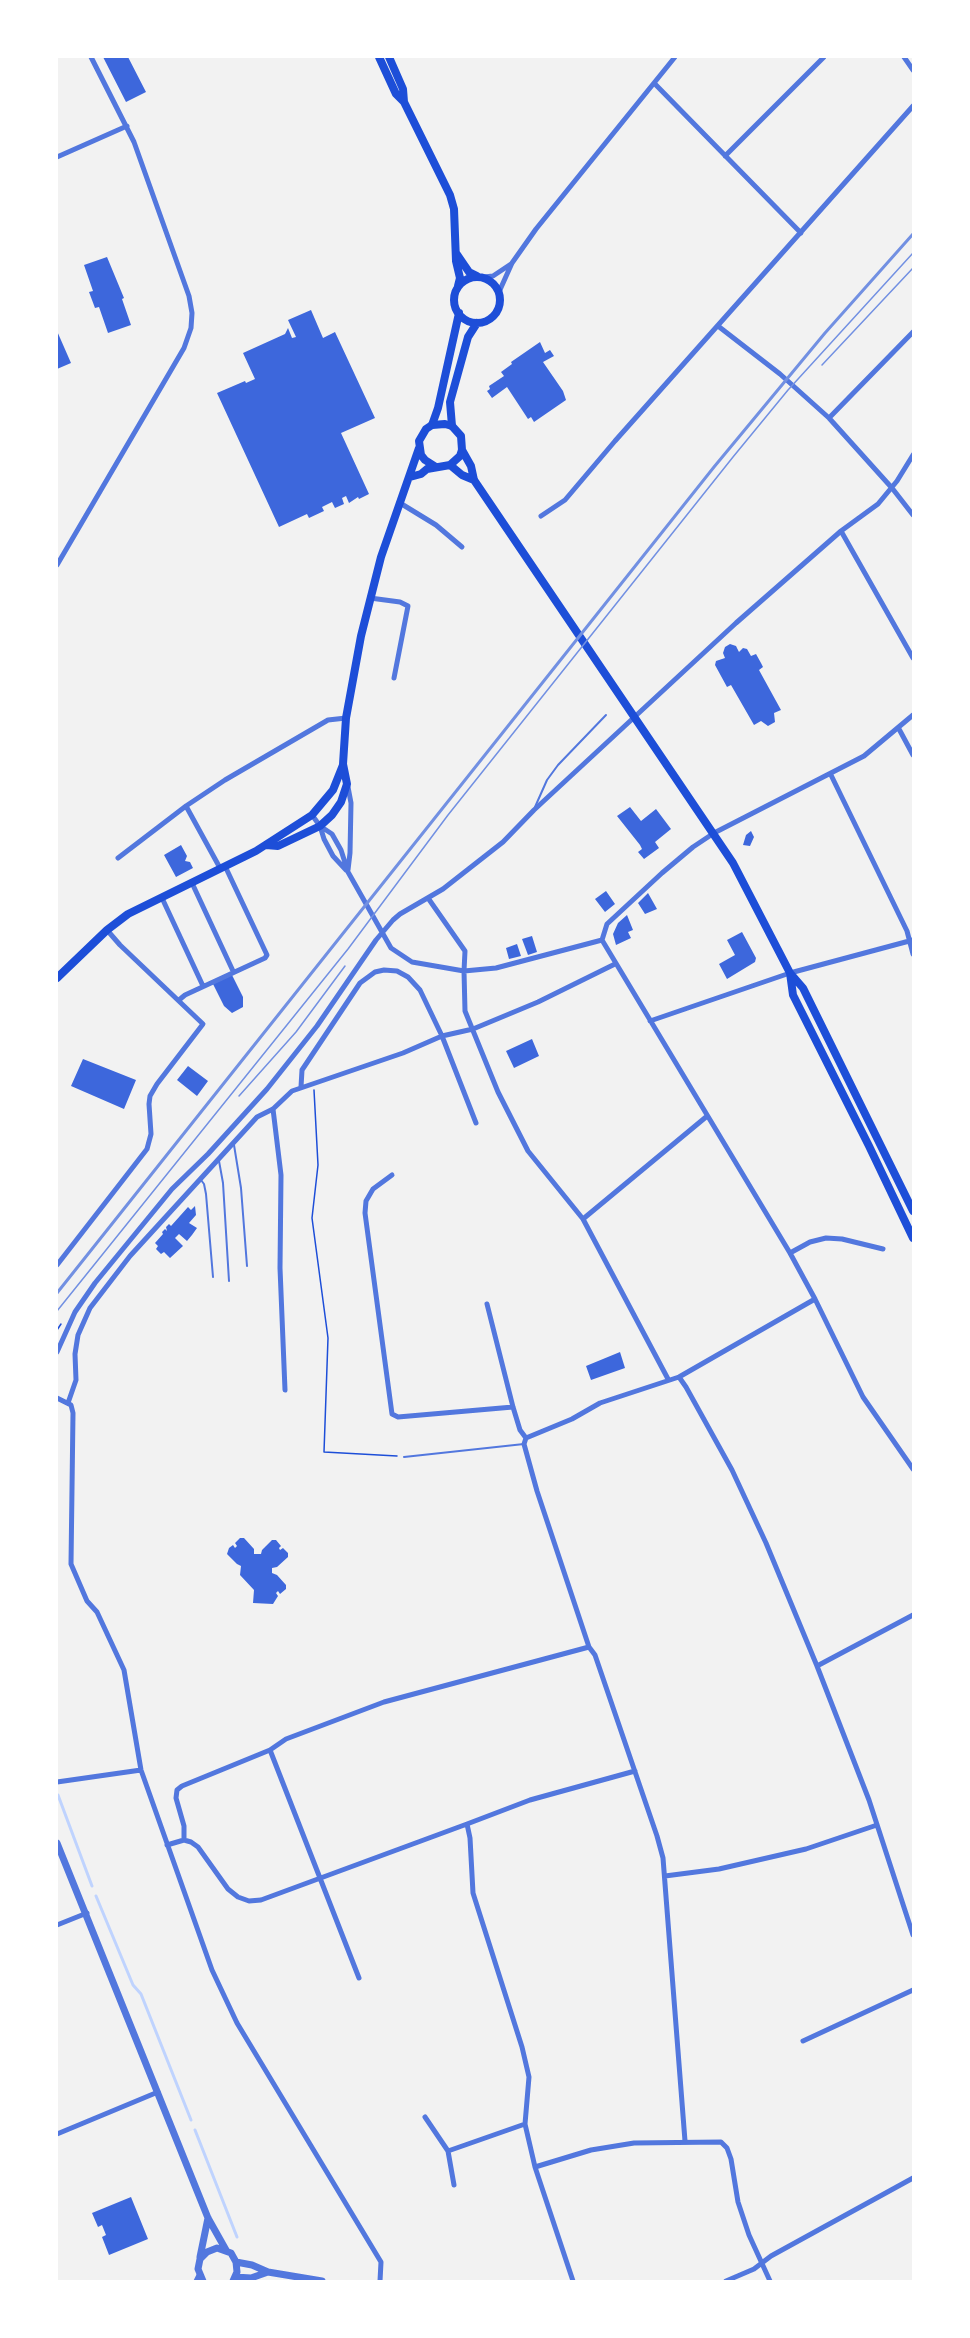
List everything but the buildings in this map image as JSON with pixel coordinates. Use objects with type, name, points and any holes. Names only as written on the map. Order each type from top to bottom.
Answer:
[{"type":"main road","points":[[379,57],[396,94],[404,102],[450,195],[454,209],[456,253],[460,278],[454,300],[459,314],[477,323],[484,321],[496,313],[500,299],[499,292],[495,286],[469,272],[456,253]]},
{"type":"main road","points":[[389,57],[403,89],[404,102]]},
{"type":"main road","points":[[458,286],[463,281],[480,277]]},
{"type":"main road","points":[[266,846],[278,846],[321,826],[332,816],[341,802],[347,784],[343,764],[346,718],[370,598],[381,557],[410,477],[422,435],[432,425],[438,408],[459,314]]},
{"type":"main road","points":[[452,426],[450,402],[468,337],[477,323]]},
{"type":"main road","points":[[410,477],[436,467],[450,465],[460,456],[461,436],[452,426],[432,425]]},
{"type":"main road","points":[[419,448],[424,460],[436,467]]},
{"type":"main road","points":[[462,450],[471,466],[474,480],[733,863],[790,973],[803,988],[913,1210]]},
{"type":"main road","points":[[450,465],[462,475],[474,480]]},
{"type":"main road","points":[[57,978],[107,930],[128,914],[266,846],[277,836],[312,815],[333,790],[343,764]]},
{"type":"main road","points":[[790,973],[793,995],[913,1238]]},
{"type":"street","points":[[57,564],[184,348],[191,328],[192,313],[189,296],[134,142],[91,57]]},
{"type":"street","points":[[499,292],[512,263],[675,57]]},
{"type":"street","points":[[725,156],[824,57]]},
{"type":"street","points":[[904,57],[913,70]]},
{"type":"street","points":[[654,83],[801,233]]},
{"type":"street","points":[[542,516],[565,500],[913,106]]},
{"type":"street","points":[[57,157],[127,126]]},
{"type":"street","points":[[480,277],[493,276],[512,263]]},
{"type":"street","points":[[718,326],[780,374],[829,418],[892,488],[913,515]]},
{"type":"street","points":[[829,418],[913,332]]},
{"type":"street","points":[[57,1352],[75,1312],[89,1290],[172,1189],[208,1154],[267,1089],[345,987],[385,928],[400,914],[443,889],[502,842],[736,623],[842,531],[878,504],[892,488],[913,455]]},
{"type":"street","points":[[908,463],[913,468]]},
{"type":"street","points":[[400,503],[436,525],[462,547]]},
{"type":"street","points":[[842,531],[913,658]]},
{"type":"street","points":[[370,598],[400,602],[408,606],[394,678]]},
{"type":"street","points":[[913,716],[864,756],[693,847],[607,924],[602,940],[706,1117],[790,1253],[863,1397],[913,1469]]},
{"type":"street","points":[[118,858],[186,806],[225,780],[328,720],[346,718]]},
{"type":"street","points":[[898,729],[913,755]]},
{"type":"street","points":[[831,775],[907,931],[913,954]]},
{"type":"street","points":[[347,784],[351,803],[348,872]]},
{"type":"street","points":[[179,1000],[267,955],[223,867],[186,806]]},
{"type":"street","points":[[312,815],[332,834],[341,850],[348,872],[386,941],[398,954],[424,965],[464,971],[496,968],[602,940]]},
{"type":"street","points":[[321,826],[324,839],[333,856],[348,872]]},
{"type":"street","points":[[192,883],[233,971]]},
{"type":"street","points":[[162,898],[204,986]]},
{"type":"street","points":[[428,898],[465,951],[465,1011],[498,1092],[528,1151],[582,1219],[668,1379]]},
{"type":"street","points":[[57,1264],[143,1155],[151,1134],[150,1096],[203,1024],[107,930]]},
{"type":"street","points":[[650,1021],[790,973],[911,940]]},
{"type":"street","points":[[68,1403],[76,1380],[75,1354],[78,1335],[90,1308],[130,1256],[257,1117],[273,1109],[292,1090],[403,1053],[442,1036],[473,1029],[538,1002],[615,964]]},
{"type":"street","points":[[301,1087],[302,1070],[360,983],[375,972],[397,971],[414,983],[442,1036],[476,1123]]},
{"type":"street","points":[[273,1109],[281,1174],[280,1268],[285,1390]]},
{"type":"street","points":[[582,1219],[706,1117]]},
{"type":"street","points":[[392,1175],[373,1189],[366,1201],[365,1213],[392,1414],[398,1417],[513,1407]]},
{"type":"street","points":[[790,1253],[810,1242],[826,1238],[842,1239],[884,1249]]},
{"type":"street","points":[[525,1441],[600,1403],[679,1377],[815,1299]]},
{"type":"street","points":[[487,1304],[537,1491],[589,1647],[595,1655],[657,1836],[665,1876],[685,2141]]},
{"type":"street","points":[[679,1377],[732,1470],[766,1543],[817,1666],[877,1825],[913,1935]]},
{"type":"street","points":[[57,1398],[68,1403],[72,1408],[73,1419],[71,1564],[87,1601],[97,1612],[124,1670],[141,1770],[212,1971],[237,2023],[381,2262],[380,2281]]},
{"type":"street","points":[[817,1666],[913,1616]]},
{"type":"street","points":[[184,1840],[184,1826],[176,1798],[177,1790],[182,1786],[270,1750],[286,1739],[384,1702],[589,1647]]},
{"type":"street","points":[[270,1750],[359,1978]]},
{"type":"street","points":[[57,1782],[141,1770]]},
{"type":"street","points":[[167,1845],[184,1840],[191,1842],[198,1847],[228,1889],[238,1897],[249,1901],[261,1900],[530,1800],[635,1771]]},
{"type":"street","points":[[467,1824],[473,1893],[522,2047],[529,2077],[525,2124],[535,2168],[573,2281]]},
{"type":"street","points":[[665,1876],[719,1869],[807,1849],[877,1825]]},
{"type":"street","points":[[57,1843],[208,2218],[226,2250],[237,2262],[268,2272],[322,2281]]},
{"type":"street","points":[[57,1925],[87,1913]]},
{"type":"street","points":[[802,2041],[913,1990]]},
{"type":"street","points":[[57,2134],[158,2092]]},
{"type":"street","points":[[426,2117],[448,2151],[454,2185]]},
{"type":"street","points":[[448,2151],[525,2124]]},
{"type":"street","points":[[535,2168],[591,2150],[634,2143],[721,2142],[727,2148],[738,2202],[761,2264],[770,2281]]},
{"type":"street","points":[[726,2281],[761,2264],[771,2256],[913,2178]]},
{"type":"street","points":[[199,2279],[200,2259],[208,2218]]},
{"type":"street","points":[[200,2259],[212,2249],[226,2250]]},
{"type":"street","points":[[237,2262],[234,2279],[251,2278],[268,2272]]},
{"type":"lane","points":[[534,810],[541,791],[558,765],[606,715]]},
{"type":"lane","points":[[232,1143],[237,1156],[241,1188],[247,1266]]},
{"type":"lane","points":[[217,1159],[223,1183],[230,1281]]},
{"type":"lane","points":[[200,1179],[204,1184],[206,1194],[213,1277]]},
{"type":"lane","points":[[404,1457],[525,1441]]},
{"type":"path","points":[[313,1084],[316,1101],[318,1165],[312,1218],[328,1338],[324,1452],[404,1457]]},
{"type":"waterway","points":[[58,1795],[92,1886]]},
{"type":"waterway","points":[[96,1896],[133,1985],[141,1994],[191,2120]]},
{"type":"waterway","points":[[195,2130],[237,2237]]},
{"type":"tram line","points":[[57,1311],[348,949],[448,815],[733,457],[788,390],[913,253]]},
{"type":"tram line","points":[[822,365],[913,268]]},
{"type":"tram line","points":[[239,1096],[296,1032],[345,966]]},
{"type":"railway","points":[[57,1293],[714,467],[825,333],[913,234]]}]
